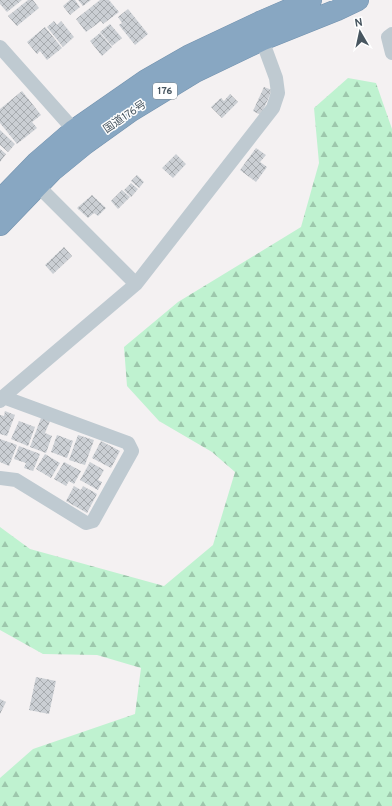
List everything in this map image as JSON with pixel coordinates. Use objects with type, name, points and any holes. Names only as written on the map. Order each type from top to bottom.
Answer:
[{"type":"highway","name":"国道176号","points":[[0,200],[37,162],[74,130],[146,80],[188,56],[311,0]]},
{"type":"highway","name":"国道176号","points":[[0,225],[52,171],[131,111],[196,72],[262,40],[358,0]]},
{"type":"street","points":[[392,34],[388,37],[392,53]]},
{"type":"street","points":[[1,399],[136,284],[273,108],[278,93],[276,78],[262,40]]},
{"type":"street","points":[[0,47],[74,130]]},
{"type":"street","points":[[38,186],[136,284]]},
{"type":"street","points":[[0,478],[16,480],[86,523],[93,521],[132,451],[128,443],[1,399]]},
{"type":"green space","points":[[348,78],[376,83],[392,129],[392,806],[0,806],[0,778],[33,749],[135,714],[141,668],[97,655],[43,654],[0,630],[0,527],[30,549],[164,586],[213,545],[235,472],[212,452],[159,421],[127,386],[124,347],[178,302],[301,227],[319,163],[314,108]]},
{"type":"building","points":[[0,0],[22,0],[7,12],[0,4]]},
{"type":"building","points":[[28,0],[33,0],[39,8],[17,26],[8,16]]},
{"type":"building","points":[[70,0],[75,0],[80,7],[70,15],[63,6]]},
{"type":"building","points":[[78,0],[91,0],[83,6]]},
{"type":"building","points":[[100,0],[109,0],[119,12],[103,24],[101,21],[86,32],[76,19]]},
{"type":"building","points":[[128,9],[148,34],[135,45],[119,25],[122,23],[118,17]]},
{"type":"building","points":[[54,21],[57,25],[61,21],[74,37],[63,47],[47,27]]},
{"type":"building","points":[[110,24],[122,38],[112,46],[100,32]]},
{"type":"building","points":[[45,27],[62,48],[47,60],[40,51],[37,54],[27,42]]},
{"type":"building","points":[[100,33],[112,47],[102,56],[90,41]]},
{"type":"building","points":[[264,87],[272,90],[261,115],[253,111]]},
{"type":"building","points":[[22,91],[41,115],[32,122],[37,128],[17,144],[0,123],[0,109]]},
{"type":"building","points":[[230,94],[238,102],[222,118],[211,107],[221,98],[224,101]]},
{"type":"building","points":[[0,130],[15,144],[8,152],[0,145]]},
{"type":"building","points":[[256,148],[266,155],[260,162],[267,167],[256,182],[240,170]]},
{"type":"building","points":[[0,149],[6,154],[0,162]]},
{"type":"building","points":[[176,154],[186,164],[173,178],[162,168]]},
{"type":"building","points":[[137,175],[144,182],[139,188],[131,181]]},
{"type":"building","points":[[131,183],[138,189],[131,197],[124,190]]},
{"type":"building","points":[[122,190],[130,197],[118,209],[111,201]]},
{"type":"building","points":[[92,195],[106,208],[98,216],[94,213],[88,218],[77,208]]},
{"type":"building","points":[[64,247],[72,256],[53,274],[45,265]]},
{"type":"building","points":[[5,411],[15,415],[7,436],[0,434],[0,415],[4,416]]},
{"type":"building","points":[[41,418],[50,421],[45,433],[52,436],[46,453],[30,447]]},
{"type":"building","points":[[19,421],[35,427],[28,446],[11,439]]},
{"type":"building","points":[[57,435],[73,441],[67,458],[51,452]]},
{"type":"building","points":[[78,435],[94,440],[85,465],[69,460]]},
{"type":"building","points":[[0,439],[17,445],[9,466],[0,462]]},
{"type":"building","points":[[101,441],[120,451],[111,468],[92,458]]},
{"type":"building","points":[[19,446],[40,454],[33,471],[24,468],[26,463],[14,459]]},
{"type":"building","points":[[45,454],[60,463],[51,478],[36,469]]},
{"type":"building","points":[[64,462],[81,471],[74,484],[69,481],[66,486],[54,479]]},
{"type":"building","points":[[90,462],[104,470],[98,480],[102,482],[98,490],[80,480]]},
{"type":"building","points":[[74,486],[81,490],[83,486],[97,494],[87,513],[66,501]]},
{"type":"building","points":[[36,677],[56,681],[49,714],[29,710]]},
{"type":"building","points":[[0,699],[6,702],[0,714]]}]
